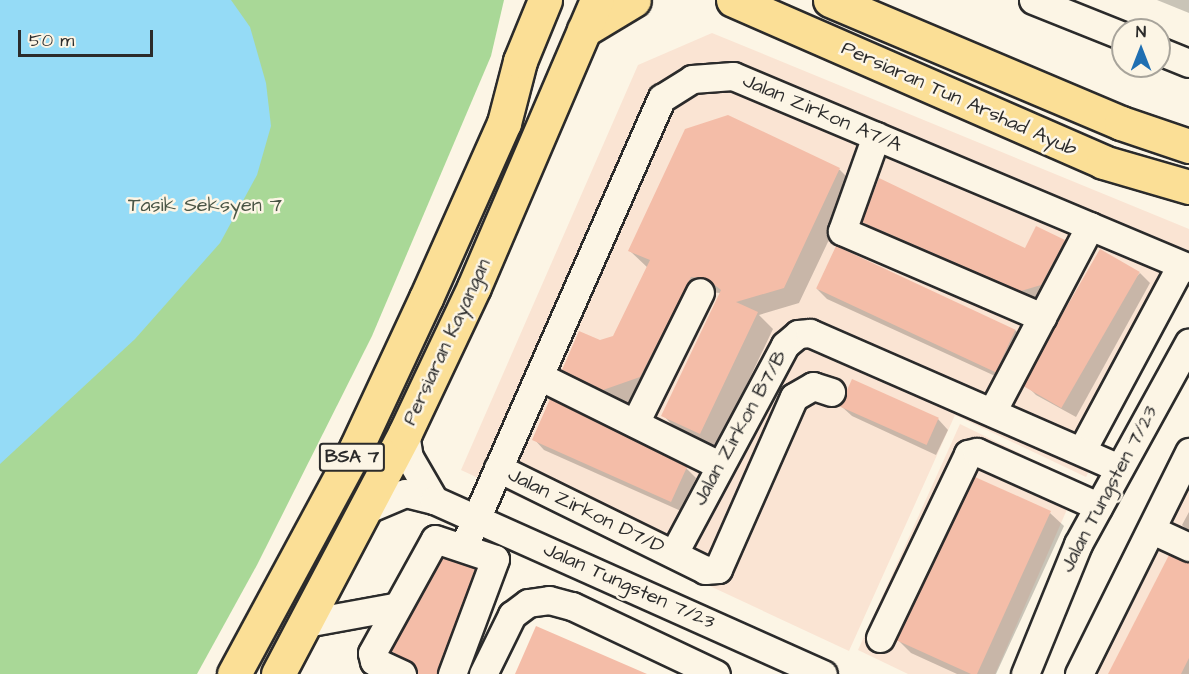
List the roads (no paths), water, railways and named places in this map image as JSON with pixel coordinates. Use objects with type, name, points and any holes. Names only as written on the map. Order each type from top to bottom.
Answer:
[{"type":"main road","name":"Persiaran Kayangan","points":[[234,674],[356,448],[504,123],[520,61],[545,0]]},
{"type":"main road","points":[[504,123],[537,66],[566,0]]},
{"type":"main road","name":"Persiaran Kayangan","points":[[278,674],[405,433],[474,287],[597,0]]},
{"type":"main road","points":[[584,30],[634,0]]},
{"type":"main road","name":"Persiaran Tun Arshad Ayub","points":[[733,0],[1102,162],[1189,187]]},
{"type":"main road","name":"Persiaran Tun Arshad Ayub","points":[[830,0],[1120,123],[1189,146]]},
{"type":"street","points":[[1033,0],[1111,31]]},
{"type":"street","points":[[1171,56],[1189,63]]},
{"type":"street","name":"Jalan Zirkon A7/A","points":[[464,546],[662,98],[692,78],[733,76],[1185,267]]},
{"type":"street","points":[[876,136],[842,231],[1042,317]]},
{"type":"street","points":[[993,410],[1090,226]]},
{"type":"street","points":[[1082,450],[1185,267]]},
{"type":"street","points":[[635,423],[700,292]]},
{"type":"street","name":"Jalan Zirkon B7/B","points":[[674,554],[719,465],[785,345],[798,334],[810,333],[993,410],[1119,468]]},
{"type":"street","name":"Jalan Tungsten 7/23","points":[[1025,674],[1050,605],[1098,506],[1189,342]]},
{"type":"street","points":[[539,376],[719,465]]},
{"type":"street","name":"Jalan Zirkon D7/D","points":[[498,468],[705,570],[718,569],[794,397],[813,386],[831,392]]},
{"type":"street","points":[[405,433],[409,457],[434,500]]},
{"type":"street","points":[[880,638],[968,454],[977,452],[1098,506]]},
{"type":"street","points":[[1079,674],[1189,452]]},
{"type":"street","name":"Jalan Tungsten 7/23","points":[[364,510],[405,493],[434,500],[820,673]]},
{"type":"street","points":[[1152,530],[1189,547]]},
{"type":"street","points":[[402,674],[371,658],[394,607],[435,539],[491,555],[495,565],[452,674]]},
{"type":"street","points":[[483,674],[512,615],[528,603],[549,600],[572,606],[716,674]]},
{"type":"street","points":[[306,623],[394,607]]},
{"type":"water","name":"Tasik Seksyen 7","points":[[0,0],[231,0],[250,27],[266,83],[271,126],[257,175],[220,243],[135,339],[0,464]]}]
